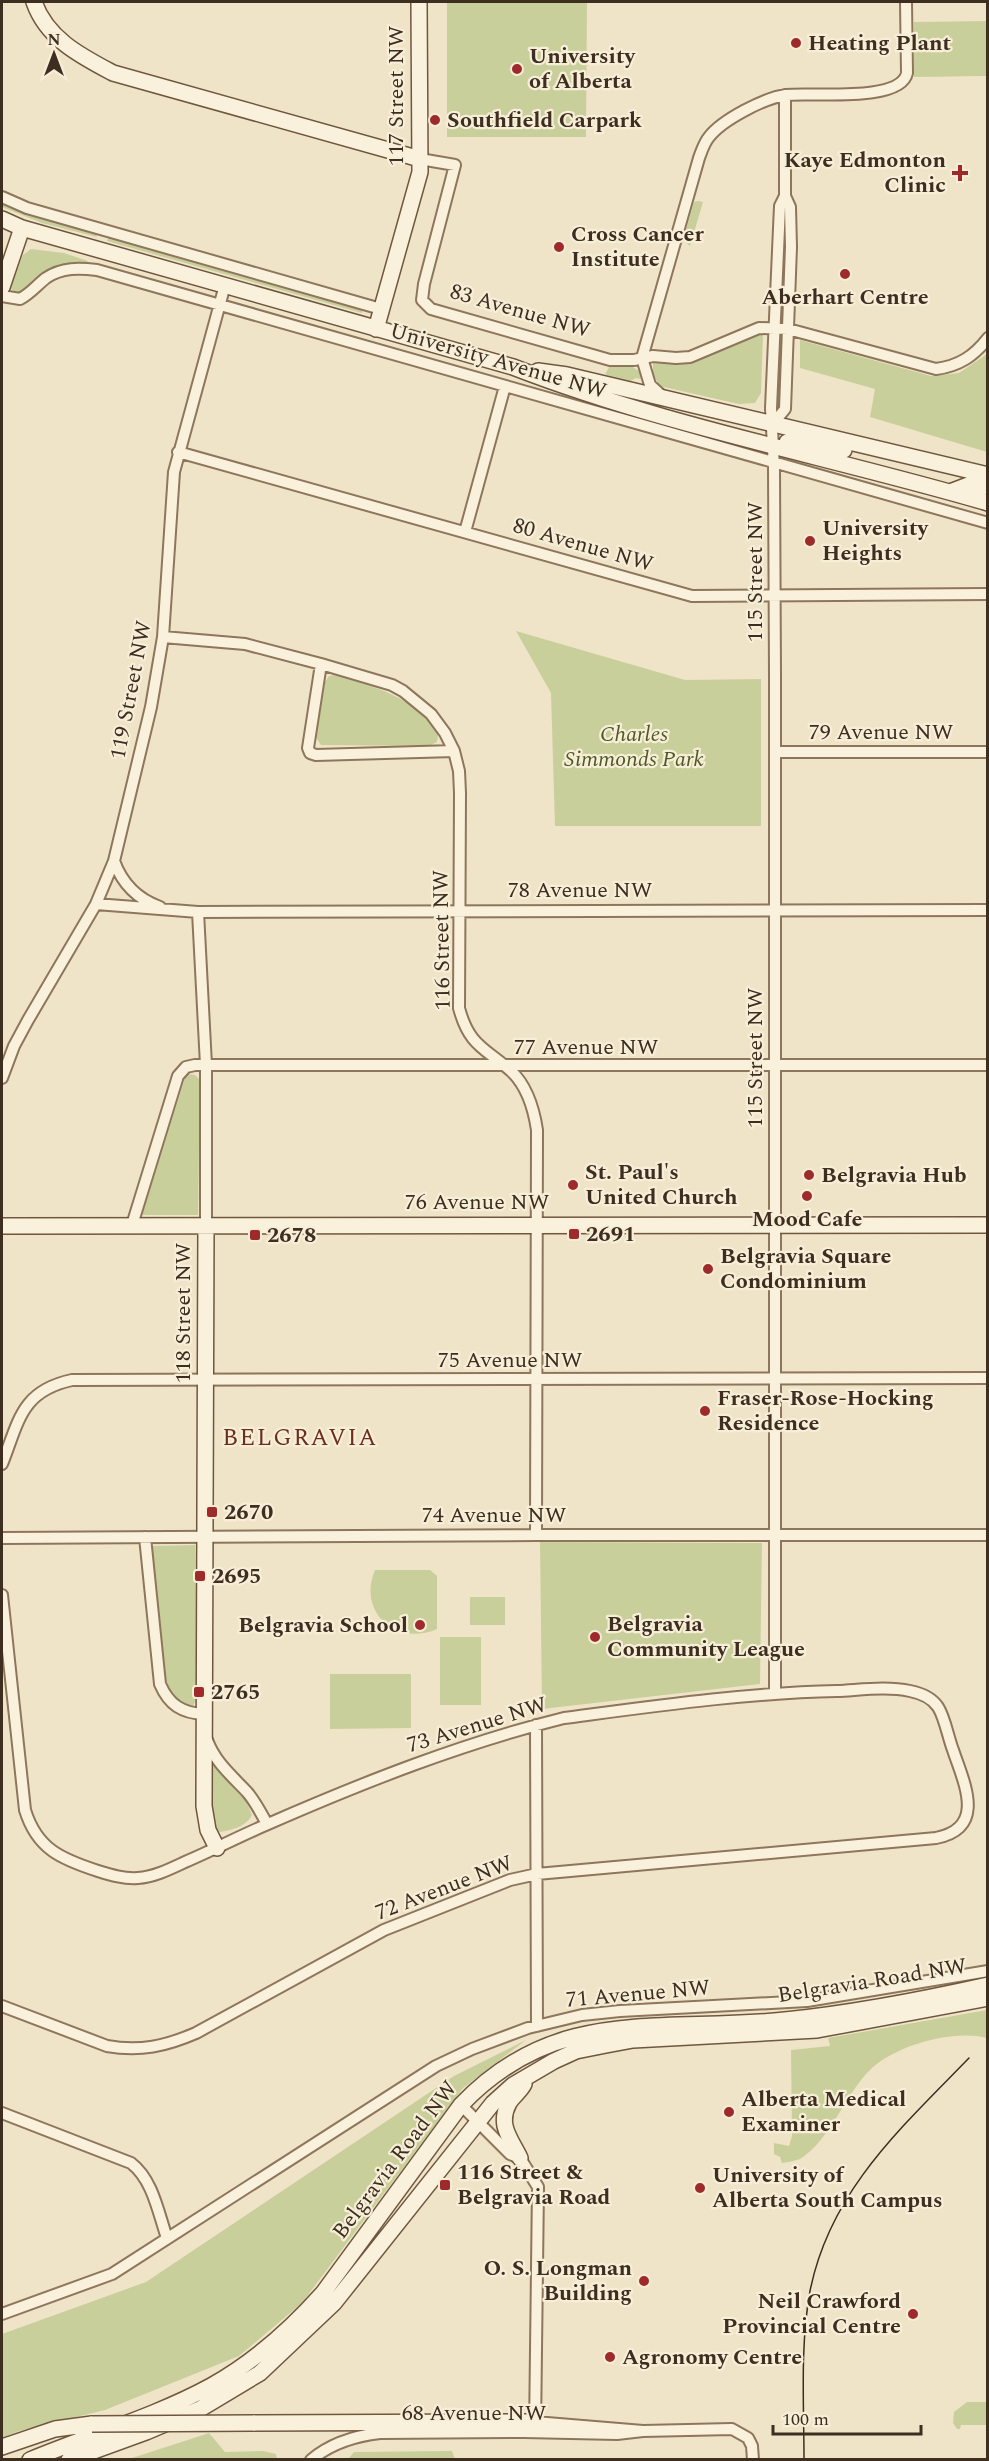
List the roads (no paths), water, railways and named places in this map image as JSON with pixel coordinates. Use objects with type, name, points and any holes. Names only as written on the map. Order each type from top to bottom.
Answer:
[{"type":"main road","name":"83 Avenue NW","points":[[34,2],[46,25],[73,52],[113,73],[420,159]]},
{"type":"main road","name":"117 Street NW","points":[[376,329],[420,172],[419,2]]},
{"type":"main road","name":"University Avenue NW","points":[[2,219],[22,228],[513,367],[563,387],[665,416],[774,454],[950,492],[987,503]]},
{"type":"main road","points":[[2,287],[22,228]]},
{"type":"main road","name":"University Avenue NW","points":[[513,367],[567,375],[987,475]]},
{"type":"main road","points":[[665,416],[696,416],[757,430],[766,429],[773,424]]},
{"type":"main road","points":[[774,454],[792,442],[866,454],[888,451]]},
{"type":"main road","points":[[950,492],[971,484],[987,487]]},
{"type":"main road","name":"118 Street NW","points":[[206,1224],[204,1806],[208,1830],[217,1848]]},
{"type":"main road","name":"76 Avenue NW","points":[[2,1226],[987,1225]]},
{"type":"main road","name":"Belgravia Road NW","points":[[30,2460],[168,2407],[212,2385],[244,2365],[273,2342],[303,2315],[342,2270],[461,2105],[477,2088],[521,2057],[558,2040],[586,2033],[649,2026],[784,2020],[871,2008],[987,1985]]},
{"type":"main road","name":"Belgravia Road NW","points":[[69,2460],[146,2432],[200,2409],[260,2373],[334,2303],[476,2122],[513,2085],[530,2074],[576,2051],[633,2040],[818,2030],[987,1998]]},
{"type":"main road","points":[[520,2158],[503,2122],[509,2104],[522,2089],[530,2074]]},
{"type":"main road","points":[[2,2446],[56,2429],[92,2424],[253,2423],[535,2427]]},
{"type":"street","points":[[664,398],[650,385],[642,358],[703,147],[710,135],[728,122],[768,100],[786,95],[864,93],[900,84],[906,79],[907,73],[906,2]]},
{"type":"street","name":"115 Street NW","points":[[775,1693],[775,596],[774,454],[771,408],[780,206],[784,196],[786,95]]},
{"type":"street","name":"83 Avenue NW","points":[[420,159],[455,165],[424,284],[422,300],[425,305],[431,309],[610,360],[642,358]]},
{"type":"street","name":"115 Street NW","points":[[773,424],[785,409],[792,247],[790,207],[784,196]]},
{"type":"street","name":"University Avenue NW","points":[[2,197],[27,208],[381,309]]},
{"type":"street","points":[[98,250],[103,230]]},
{"type":"street","name":"University Avenue NW","points":[[2,296],[20,299],[53,274],[66,270],[82,268],[107,273],[505,386],[774,454],[987,523]]},
{"type":"street","name":"119 Street NW","points":[[2,1078],[14,1046],[96,904],[114,861],[151,707],[163,637],[171,494],[178,452],[225,285]]},
{"type":"street","points":[[642,358],[690,357],[759,328],[774,328],[788,329],[936,369],[949,367],[970,357],[987,338]]},
{"type":"street","points":[[465,532],[505,386]]},
{"type":"street","name":"80 Avenue NW","points":[[178,452],[692,596],[987,594]]},
{"type":"street","points":[[163,637],[245,644],[321,664],[392,686],[403,691],[431,714],[445,733],[454,751],[316,755],[310,753],[308,748],[321,664]]},
{"type":"street","name":"116 Street NW","points":[[454,751],[459,771],[460,793],[458,997],[462,1018],[476,1044],[512,1072],[525,1090],[536,1120],[536,1535]]},
{"type":"street","name":"79 Avenue NW","points":[[775,752],[987,752]]},
{"type":"street","name":"78 Avenue NW","points":[[114,861],[119,876],[137,896],[151,904],[172,911]]},
{"type":"street","name":"78 Avenue NW","points":[[96,904],[198,912],[459,909],[987,910]]},
{"type":"street","name":"118 Street NW","points":[[198,912],[206,1065],[206,1224]]},
{"type":"street","name":"77 Avenue NW","points":[[132,1225],[178,1076],[186,1067],[206,1065],[987,1065]]},
{"type":"street","name":"75 Avenue NW","points":[[2,1464],[21,1416],[35,1394],[52,1384],[72,1380],[987,1378]]},
{"type":"street","name":"74 Avenue NW","points":[[2,1538],[987,1535]]},
{"type":"street","points":[[145,1537],[160,1684],[166,1697],[179,1710],[204,1714]]},
{"type":"street","name":"73 Avenue NW","points":[[2,1595],[25,1810],[30,1827],[52,1852],[83,1866],[129,1879],[150,1876],[267,1824],[405,1768],[536,1725],[564,1718],[775,1693],[909,1691],[923,1695],[935,1704],[941,1714],[968,1796],[968,1815],[964,1823]]},
{"type":"street","points":[[536,1725],[537,2025]]},
{"type":"street","name":"118 Street NW","points":[[204,1731],[212,1752],[226,1772],[248,1794],[267,1824]]},
{"type":"street","name":"72 Avenue NW","points":[[2,2006],[107,2046],[125,2049],[158,2047],[196,2033],[384,1930],[510,1880],[537,1874],[936,1838],[949,1836],[964,1823]]},
{"type":"street","name":"71 Avenue NW","points":[[2,2314],[112,2274],[436,2066],[478,2046],[537,2025],[582,2015],[620,2011],[807,2001],[987,1971]]},
{"type":"street","points":[[461,2105],[510,2154],[520,2158],[538,2187],[535,2427]]},
{"type":"street","points":[[2,2113],[131,2163],[147,2180],[167,2238]]},
{"type":"street","name":"68 Avenue NW","points":[[311,2460],[328,2447],[367,2435],[535,2427],[643,2431],[728,2428],[741,2432],[750,2442],[753,2460]]},
{"type":"tram line","points":[[804,2460],[805,2333],[810,2291],[820,2255],[834,2222],[851,2192],[872,2163],[918,2110],[969,2058]]},
{"type":"place","name":"Heating Plant","points":[[796,43]]},
{"type":"place","name":"University of Alberta","points":[[517,69]]},
{"type":"place","name":"Southfield Carpark","points":[[435,120]]},
{"type":"place","name":"Kaye Edmonton Clinic","points":[[960,173]]},
{"type":"place","name":"Cross Cancer Institute","points":[[559,247]]},
{"type":"place","name":"Aberhart Centre","points":[[845,274]]},
{"type":"place","name":"University Heights","points":[[810,541]]},
{"type":"place","name":"Belgravia Hub","points":[[809,1175]]},
{"type":"place","name":"St. Paul's United Church","points":[[573,1185]]},
{"type":"place","name":"Mood Cafe","points":[[807,1196]]},
{"type":"place","name":"2691","points":[[574,1234]]},
{"type":"place","name":"2678","points":[[255,1235]]},
{"type":"place","name":"Belgravia Square Condominium","points":[[708,1269]]},
{"type":"place","name":"Fraser-Rose-Hocking Residence","points":[[705,1411]]},
{"type":"place","name":"2670","points":[[212,1512]]},
{"type":"place","name":"2695","points":[[200,1576]]},
{"type":"place","name":"Belgravia School","points":[[420,1625]]},
{"type":"place","name":"Belgravia Community League","points":[[595,1637]]},
{"type":"place","name":"2765","points":[[199,1692]]},
{"type":"place","name":"Alberta Medical Examiner","points":[[729,2112]]},
{"type":"place","name":"116 Street & Belgravia Road","points":[[445,2185]]},
{"type":"place","name":"University of Alberta South Campus","points":[[700,2188]]},
{"type":"place","name":"O. S. Longman Building","points":[[644,2281]]},
{"type":"place","name":"Neil Crawford Provincial Centre","points":[[913,2314]]},
{"type":"place","name":"Agronomy Centre","points":[[610,2357]]},
{"type":"district","name":"BELGRAVIA","points":[[300,1438]]},
{"type":"park label","name":"Charles Simmonds Park","points":[[634,746]]}]
